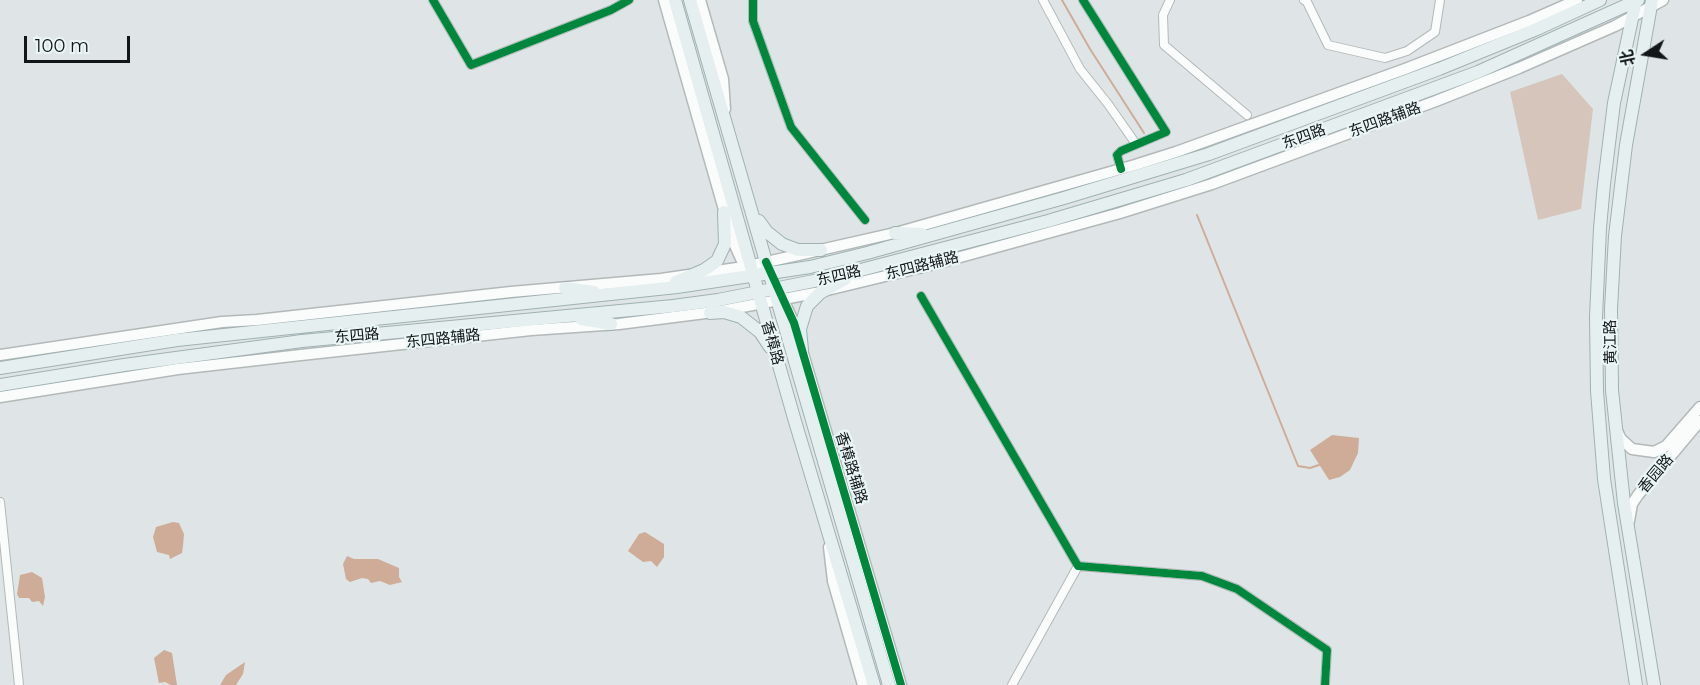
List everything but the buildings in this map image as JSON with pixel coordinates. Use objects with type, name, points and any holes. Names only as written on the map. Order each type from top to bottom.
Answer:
[{"type":"main road","points":[[0,355],[190,326],[697,274],[750,271],[733,241],[664,0]]},
{"type":"main road","name":"香樟路","points":[[675,0],[750,271],[874,685]]},
{"type":"main road","name":"香樟路","points":[[690,0],[778,295],[889,685]]},
{"type":"main road","name":"香樟路","points":[[700,0],[723,79],[726,119]]},
{"type":"main road","points":[[769,270],[821,250],[895,232],[1121,169],[1185,148],[1405,69],[1529,21],[1576,0]]},
{"type":"main road","name":"东四路","points":[[2,367],[177,340],[651,290],[750,271],[769,270],[867,253],[1097,188],[1209,153],[1439,69],[1600,0]]},
{"type":"main road","name":"东四路","points":[[0,385],[302,341],[778,295],[862,270],[1038,224],[1186,180],[1478,72],[1637,0]]},
{"type":"main road","name":"黄江路","points":[[1636,685],[1604,479],[1597,391],[1596,317],[1600,228],[1614,103],[1623,53],[1637,0]]},
{"type":"main road","name":"东四路辅路","points":[[778,295],[825,290],[921,267],[1110,215],[1212,184],[1437,101],[1559,51],[1633,16],[1652,3],[1663,0]]},
{"type":"main road","name":"黄江路","points":[[1652,3],[1626,145],[1615,236],[1611,309],[1612,390],[1616,429],[1629,533],[1654,685]]},
{"type":"main road","points":[[750,203],[762,226],[774,239],[798,250],[821,250]]},
{"type":"main road","points":[[651,290],[711,267],[721,254],[726,236],[724,212]]},
{"type":"main road","points":[[895,232],[932,234]]},
{"type":"main road","points":[[881,266],[921,267]]},
{"type":"main road","points":[[801,350],[800,329],[803,313],[813,298],[862,270]]},
{"type":"main road","points":[[565,288],[610,294]]},
{"type":"main road","name":"香樟路辅路","points":[[778,295],[794,323],[902,685]]},
{"type":"main road","name":"东四路辅路","points":[[0,397],[198,367],[531,330],[710,313],[759,296]]},
{"type":"main road","points":[[710,313],[731,314],[747,321],[760,332],[776,357]]},
{"type":"main road","points":[[565,316],[611,324]]},
{"type":"main road","name":"香园路","points":[[1616,429],[1621,439],[1632,449],[1654,452],[1666,446],[1700,407]]},
{"type":"main road","name":"香园路","points":[[1629,533],[1629,514],[1632,504],[1700,421]]},
{"type":"main road","points":[[826,529],[833,581],[863,685]]},
{"type":"street","points":[[433,0],[471,64],[611,10],[629,0]]},
{"type":"street","points":[[753,0],[753,21],[791,127],[865,220]]},
{"type":"street","points":[[1042,0],[1080,69],[1136,144]]},
{"type":"street","points":[[1083,0],[1166,132],[1136,144],[1117,155],[1121,169]]},
{"type":"street","points":[[1170,0],[1163,15],[1164,45],[1247,115]]},
{"type":"street","points":[[1304,0],[1328,45],[1385,58],[1407,51],[1435,32],[1440,0]]},
{"type":"street","points":[[921,296],[1078,566]]},
{"type":"street","points":[[0,502],[19,685]]},
{"type":"street","points":[[1012,685],[1078,566]]},
{"type":"street","points":[[1078,566],[1202,576],[1238,589],[1326,650],[1325,685]]},
{"type":"shaded area","points":[[1562,74],[1593,109],[1581,209],[1538,220],[1510,92]]},
{"type":"shaded area","points":[[1332,435],[1359,438],[1358,453],[1350,470],[1340,477],[1329,480],[1310,450]]},
{"type":"shaded area","points":[[173,522],[179,523],[184,534],[182,553],[170,559],[169,555],[157,552],[153,537],[156,527]]},
{"type":"shaded area","points":[[645,532],[664,544],[664,557],[657,567],[651,561],[643,562],[628,551],[639,534]]},
{"type":"shaded area","points":[[347,556],[354,559],[378,559],[399,568],[399,577],[402,582],[390,585],[380,581],[371,583],[368,579],[362,578],[350,582],[346,579],[343,564]]},
{"type":"shaded area","points":[[32,572],[42,578],[45,597],[43,606],[39,601],[32,602],[29,598],[19,598],[17,594],[20,575]]},
{"type":"shaded area","points":[[164,650],[172,653],[177,685],[159,683],[154,658]]},
{"type":"shaded area","points":[[245,662],[243,674],[236,685],[220,685],[226,675]]},
{"type":"waterway","points":[[1062,0],[1090,49],[1144,133]]},
{"type":"waterway","points":[[1197,215],[1298,466],[1310,468],[1319,465]]},
{"type":"cycle path","points":[[433,0],[471,65],[611,10],[629,0]]},
{"type":"cycle path","points":[[753,0],[753,21],[791,127],[865,220]]},
{"type":"cycle path","points":[[1083,0],[1166,132],[1121,151],[1117,155],[1121,169]]},
{"type":"cycle path","points":[[766,262],[794,323],[901,685]]},
{"type":"cycle path","points":[[921,296],[1078,566],[1202,576],[1237,589],[1327,650],[1325,685]]}]
